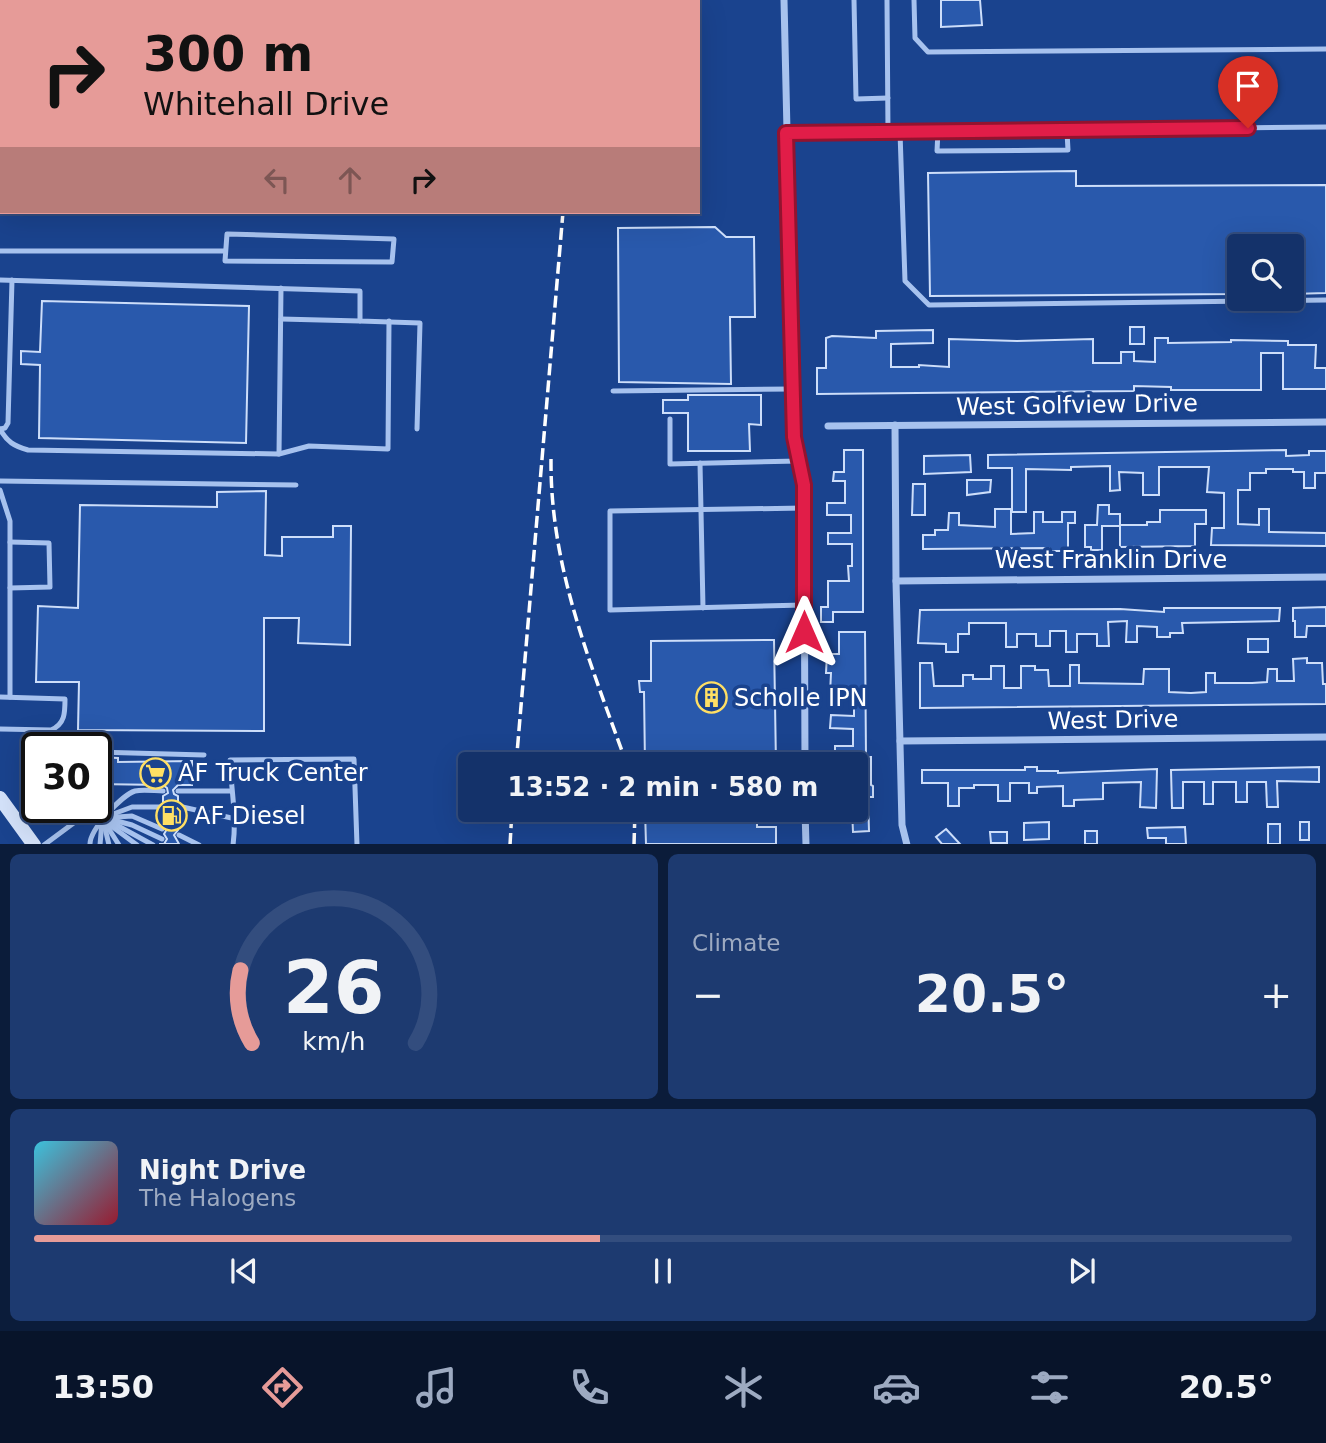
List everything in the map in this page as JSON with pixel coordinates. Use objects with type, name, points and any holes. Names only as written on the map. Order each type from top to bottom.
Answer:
[{"type":"street","points":[[784,0],[792,389],[794,437],[804,485],[805,752]]},
{"type":"street","name":"West Golfview Drive","points":[[828,426],[1326,422]]},
{"type":"street","points":[[895,425],[902,825],[907,844]]},
{"type":"street","name":"West Franklin Drive","points":[[896,581],[1326,577]]},
{"type":"street","name":"West Drive","points":[[900,741],[1326,737]]},
{"type":"street","points":[[0,798],[33,844]]},
{"type":"street","points":[[806,822],[806,844]]},
{"type":"lane","points":[[854,0],[856,99],[888,98]]},
{"type":"lane","points":[[887,0],[888,132]]},
{"type":"lane","points":[[914,0],[915,38],[928,52],[1326,49]]},
{"type":"lane","points":[[786,133],[1067,132],[1326,127]]},
{"type":"lane","points":[[938,131],[937,151],[1068,150],[1067,132]]},
{"type":"lane","points":[[900,132],[905,281],[929,305],[1326,300]]},
{"type":"lane","points":[[227,234],[394,239],[392,262],[225,261],[225,251],[227,234]]},
{"type":"lane","points":[[0,251],[225,251]]},
{"type":"lane","points":[[0,279],[360,290],[360,321]]},
{"type":"lane","points":[[12,280],[8,423],[5,428],[0,429],[6,439],[16,447],[28,450],[279,454],[309,446],[388,449],[390,321]]},
{"type":"lane","points":[[279,454],[281,288]]},
{"type":"lane","points":[[281,319],[420,323],[417,429]]},
{"type":"lane","points":[[612,391],[792,389]]},
{"type":"lane","points":[[670,419],[670,464],[799,461]]},
{"type":"lane","points":[[700,463],[703,608]]},
{"type":"lane","points":[[0,481],[296,485]]},
{"type":"lane","points":[[0,490],[10,521],[9,697]]},
{"type":"lane","points":[[804,508],[610,511],[610,610],[804,605]]},
{"type":"lane","points":[[10,542],[49,543],[50,587],[10,588]]},
{"type":"lane","points":[[0,697],[65,699],[65,715],[58,727],[51,730],[0,729]]},
{"type":"lane","points":[[112,752],[204,755]]},
{"type":"lane","points":[[233,844],[236,819],[230,761],[354,759],[357,844]]},
{"type":"lane","points":[[178,791],[231,790]]},
{"type":"lane","points":[[112,810],[134,791],[163,791]]},
{"type":"lane","points":[[178,806],[236,819]]},
{"type":"lane","points":[[112,814],[132,807],[163,807]]},
{"type":"lane","points":[[112,817],[132,816],[162,829]]},
{"type":"lane","points":[[112,820],[132,825],[162,839]]},
{"type":"lane","points":[[45,844],[74,823]]},
{"type":"lane","points":[[90,844],[90,838],[99,823]]},
{"type":"lane","points":[[102,823],[102,844]]},
{"type":"lane","points":[[103,823],[110,844]]},
{"type":"lane","points":[[105,823],[119,844]]},
{"type":"lane","points":[[108,823],[135,844]]},
{"type":"lane","points":[[111,823],[151,844]]},
{"type":"lane","points":[[178,835],[197,844]]},
{"type":"building","points":[[941,0],[980,0],[982,25],[941,27]]},
{"type":"building","points":[[1076,171],[1076,186],[1326,185],[1326,293],[1304,294],[1304,234],[1227,234],[1227,294],[930,296],[928,173]]},
{"type":"building","points":[[715,227],[726,237],[754,237],[755,317],[730,317],[731,384],[619,382],[618,228]]},
{"type":"building","points":[[42,301],[249,306],[246,443],[39,438],[40,365],[21,364],[21,351],[40,352]]},
{"type":"building","points":[[1130,327],[1144,327],[1144,344],[1130,344]]},
{"type":"building","points":[[933,330],[933,343],[891,344],[891,367],[949,367],[949,339],[1093,339],[1093,363],[1121,363],[1121,352],[1134,352],[1134,361],[1155,362],[1155,338],[1168,338],[1168,343],[1288,341],[1288,345],[1316,345],[1315,368],[1326,368],[1326,389],[1283,389],[1283,353],[1261,353],[1261,390],[1171,390],[1171,387],[1134,386],[1134,391],[817,394],[817,368],[826,368],[826,338],[876,338],[876,331]]},
{"type":"building","points":[[688,395],[761,395],[761,425],[749,424],[750,451],[688,451],[688,413],[663,413],[663,400],[688,400]]},
{"type":"building","points":[[844,450],[863,450],[863,612],[833,612],[833,622],[821,622],[821,607],[828,607],[828,581],[849,581],[848,566],[852,566],[852,544],[828,544],[828,533],[851,533],[851,515],[827,515],[827,503],[845,503],[845,481],[833,481],[834,472],[844,472]]},
{"type":"building","points":[[1286,450],[1286,456],[1309,455],[1309,451],[1326,451],[1326,473],[1315,473],[1315,488],[1304,488],[1304,472],[1293,472],[1293,469],[1266,469],[1266,473],[1250,473],[1250,490],[1238,490],[1238,524],[1259,525],[1259,509],[1269,509],[1269,532],[1326,533],[1326,546],[1211,545],[1212,528],[1224,528],[1224,493],[1207,492],[1209,467],[1159,467],[1159,495],[1143,495],[1143,473],[1119,472],[1120,490],[1110,491],[1110,466],[1071,467],[1071,470],[1026,469],[1026,512],[1012,512],[1012,468],[988,468],[988,455]]},
{"type":"building","points":[[970,455],[971,472],[924,474],[924,456]]},
{"type":"building","points":[[967,480],[991,480],[990,492],[967,495]]},
{"type":"building","points":[[913,484],[925,484],[925,515],[912,515]]},
{"type":"building","points":[[266,491],[265,555],[282,556],[282,537],[333,537],[333,526],[351,526],[350,645],[298,643],[299,618],[264,618],[264,731],[78,730],[79,682],[36,682],[38,606],[78,608],[80,505],[217,507],[217,492]]},
{"type":"building","points":[[1098,505],[1109,505],[1109,514],[1120,514],[1120,526],[1102,526],[1102,550],[1091,550],[1091,547],[1085,547],[1085,525],[1097,525]]},
{"type":"building","points":[[995,509],[1011,509],[1011,534],[1034,533],[1034,512],[1043,512],[1043,522],[1062,522],[1062,512],[1075,512],[1075,523],[1068,523],[1068,551],[1049,551],[1049,548],[923,549],[923,535],[935,535],[935,530],[948,530],[949,513],[959,513],[959,525],[995,527]]},
{"type":"building","points":[[1160,510],[1206,510],[1206,524],[1195,524],[1195,546],[1120,547],[1120,525],[1160,522]]},
{"type":"building","points":[[1326,607],[1326,626],[1307,626],[1306,637],[1295,637],[1293,608]]},
{"type":"building","points":[[1164,608],[1280,608],[1279,621],[1182,623],[1183,633],[1170,633],[1170,637],[1157,637],[1157,627],[1137,626],[1137,642],[1126,642],[1127,621],[1108,622],[1109,646],[1097,646],[1097,634],[1077,634],[1077,652],[1066,652],[1066,631],[1050,631],[1050,646],[1036,646],[1036,634],[1017,634],[1017,647],[1006,647],[1006,623],[969,623],[969,634],[958,634],[958,652],[946,652],[946,644],[918,643],[920,610],[1120,609],[1164,612]]},
{"type":"building","points":[[839,632],[865,632],[866,752],[835,752],[835,746],[853,746],[853,729],[830,728],[831,715],[854,716],[854,695],[830,694],[831,673],[826,673],[827,654],[839,654]]},
{"type":"building","points":[[1248,639],[1268,639],[1268,652],[1248,652]]},
{"type":"building","name":"Scholle IPN","points":[[774,640],[776,752],[645,752],[644,692],[640,692],[639,681],[651,681],[651,641]]},
{"type":"building","points":[[1307,658],[1307,663],[1322,663],[1326,704],[920,708],[920,663],[932,663],[934,686],[963,686],[963,675],[973,675],[973,679],[991,679],[991,666],[1004,666],[1004,688],[1021,688],[1021,666],[1048,670],[1049,686],[1070,686],[1070,665],[1079,665],[1079,683],[1143,684],[1144,669],[1169,669],[1169,692],[1191,693],[1206,692],[1206,673],[1215,673],[1215,683],[1252,683],[1267,682],[1268,669],[1277,669],[1277,681],[1294,681],[1293,659]]},
{"type":"building","points":[[868,757],[871,757],[873,797],[868,797]]},
{"type":"building","name":"AF Truck Center","points":[[112,758],[118,758],[118,762],[192,761],[192,785],[178,785],[173,790],[178,796],[178,801],[173,806],[178,811],[178,830],[174,835],[179,844],[164,844],[167,829],[164,812],[168,806],[163,802],[163,796],[168,793],[163,785],[112,784]]},
{"type":"building","points":[[1025,767],[1037,767],[1037,771],[1058,773],[1157,769],[1156,808],[1140,807],[1141,782],[1103,783],[1103,799],[1074,800],[1074,806],[1063,806],[1063,786],[1037,787],[1037,793],[1029,793],[1029,783],[1010,783],[1010,801],[998,801],[998,785],[974,785],[974,788],[959,788],[959,806],[948,806],[948,783],[922,783],[922,770],[1025,770]]},
{"type":"building","points":[[1319,767],[1319,782],[1277,781],[1278,807],[1267,807],[1266,782],[1247,782],[1247,802],[1236,802],[1236,782],[1213,782],[1213,804],[1204,804],[1204,782],[1183,782],[1183,808],[1172,808],[1171,770]]},
{"type":"building","points":[[868,797],[869,831],[853,832],[853,822],[868,822]]},
{"type":"building","points":[[645,822],[757,822],[757,827],[776,827],[776,844],[646,844]]},
{"type":"building","points":[[1049,822],[1049,839],[1024,840],[1024,823]]},
{"type":"building","points":[[1300,822],[1309,822],[1309,840],[1300,840]]},
{"type":"building","points":[[1268,824],[1280,824],[1280,844],[1268,844]]},
{"type":"building","points":[[1185,827],[1186,844],[1166,844],[1166,838],[1148,838],[1147,828]]},
{"type":"building","points":[[946,829],[960,844],[942,844],[936,837]]},
{"type":"building","points":[[1085,831],[1097,831],[1097,844],[1085,844]]},
{"type":"building","points":[[990,832],[1007,832],[1007,843],[991,843]]},
{"type":"railway","points":[[517,752],[563,214]]},
{"type":"railway","points":[[551,459],[557,539],[565,577],[587,653],[622,752]]},
{"type":"railway","points":[[510,844],[511,822]]},
{"type":"railway","points":[[634,844],[635,822]]},
{"type":"place","name":"Scholle IPN","points":[[711,698]]},
{"type":"place","name":"AF Truck Center","points":[[155,773]]},
{"type":"place","name":"AF Diesel","points":[[171,816]]},
{"type":"route","points":[[804,632],[804,485],[794,437],[786,133],[1248,128]]}]
